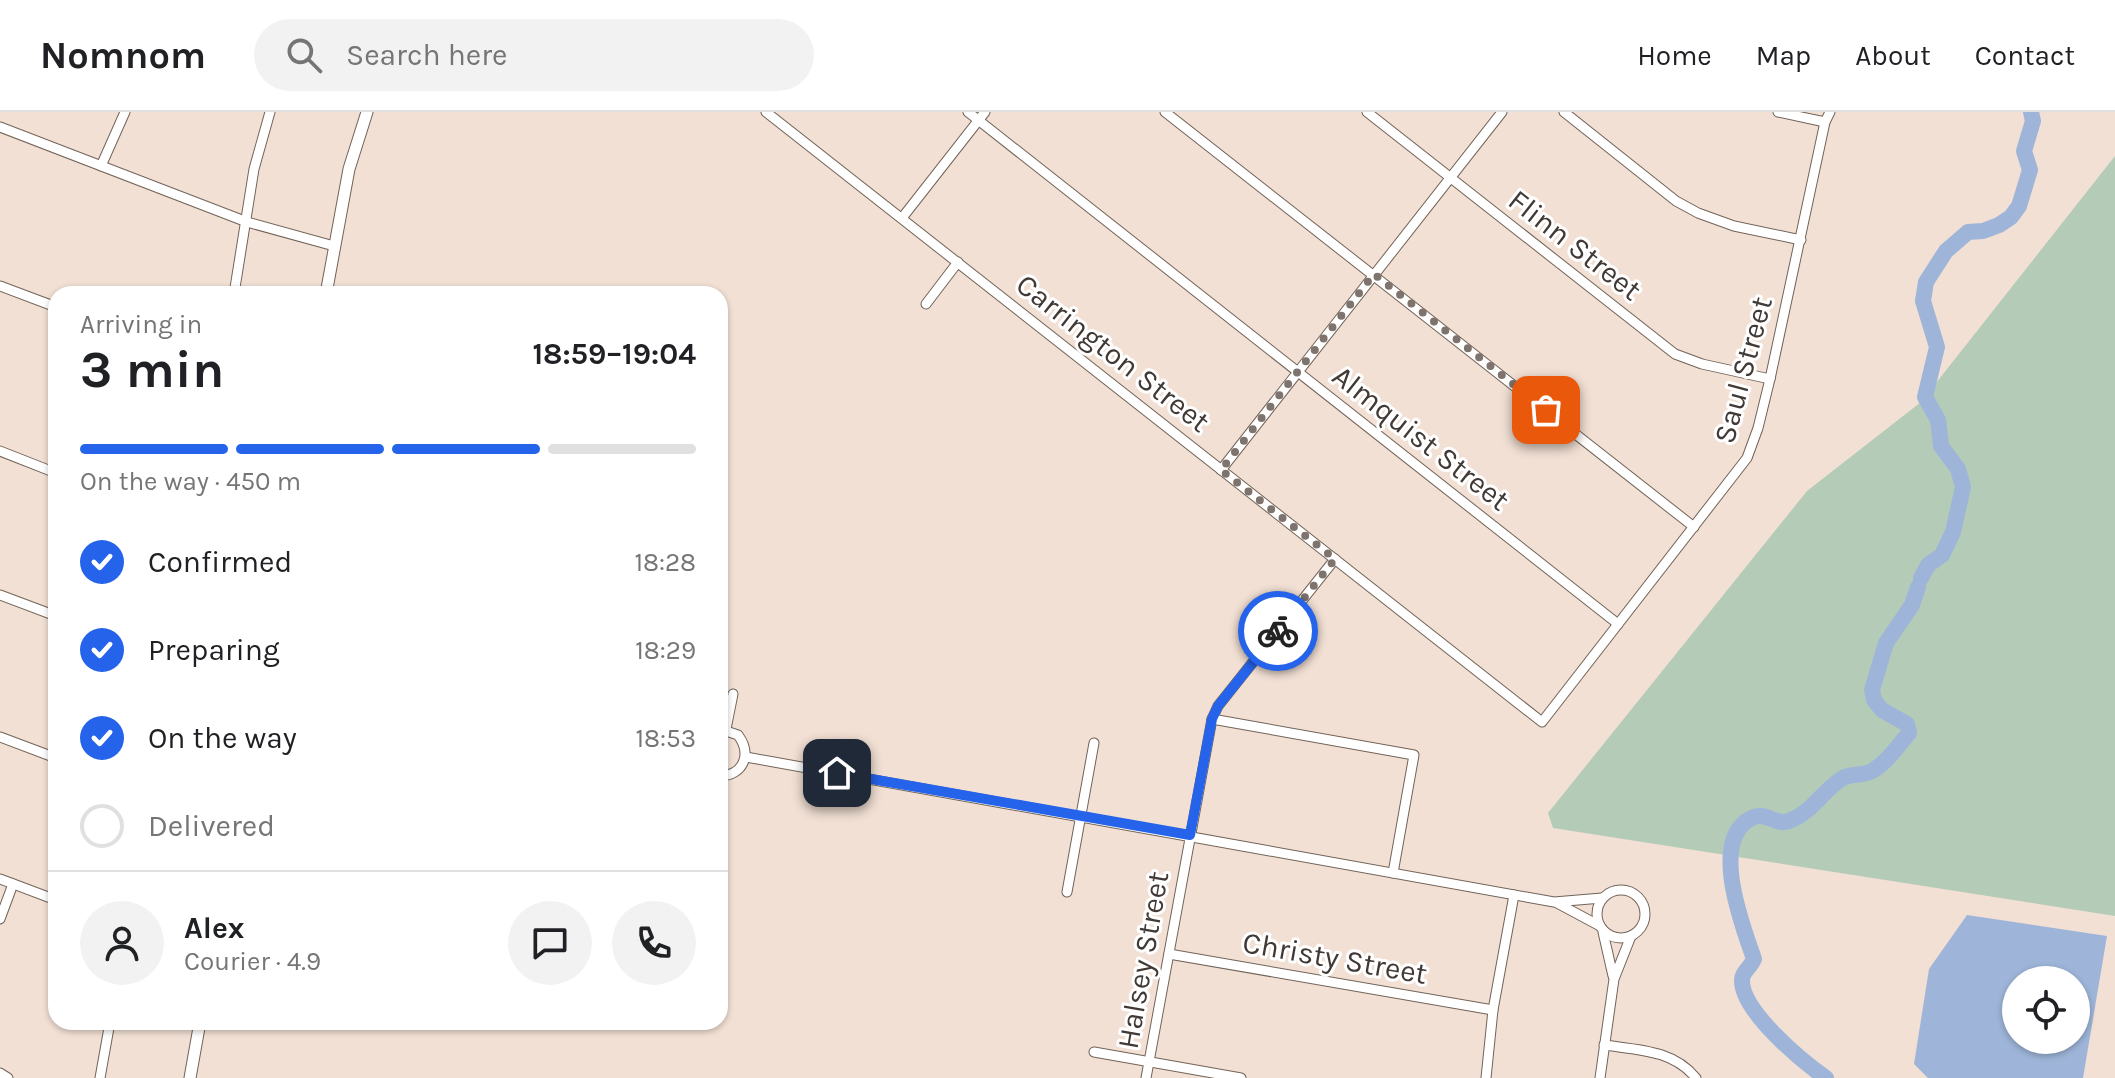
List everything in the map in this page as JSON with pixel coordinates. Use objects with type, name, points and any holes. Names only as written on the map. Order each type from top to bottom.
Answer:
[{"type":"main road","points":[[327,286],[349,169],[367,112]]},
{"type":"main road","points":[[190,1078],[199,1030]]},
{"type":"street","points":[[101,166],[125,112]]},
{"type":"street","points":[[235,286],[254,169],[270,112]]},
{"type":"street","name":"Carrington Street","points":[[766,112],[1542,722]]},
{"type":"street","name":"Almquist Street","points":[[968,112],[982,116],[1297,371],[1618,624]]},
{"type":"street","points":[[1165,112],[1694,527]]},
{"type":"street","name":"Flinn Street","points":[[1367,112],[1675,354],[1702,364],[1770,379]]},
{"type":"street","points":[[1221,470],[1502,112]]},
{"type":"street","points":[[1564,112],[1676,201],[1734,226],[1801,240]]},
{"type":"street","points":[[1778,112],[1828,117]]},
{"type":"street","points":[[902,218],[982,116]]},
{"type":"street","name":"Saul Street","points":[[1542,722],[1747,458],[1770,379],[1828,117]]},
{"type":"street","points":[[0,127],[247,222],[334,246]]},
{"type":"street","points":[[926,304],[958,262]]},
{"type":"street","points":[[0,286],[48,304]]},
{"type":"street","points":[[0,451],[48,470]]},
{"type":"street","name":"Halsey Street","points":[[1146,1078],[1212,719],[1218,706],[1335,559]]},
{"type":"street","points":[[0,595],[48,613]]},
{"type":"street","points":[[728,712],[733,694]]},
{"type":"street","points":[[1212,719],[1414,755],[1393,873]]},
{"type":"street","points":[[728,731],[743,741],[746,757],[738,771],[728,774]]},
{"type":"street","points":[[0,737],[48,755]]},
{"type":"street","points":[[1067,892],[1094,743]]},
{"type":"street","points":[[746,757],[1554,902],[1590,901],[1611,892],[1630,892],[1644,906],[1645,916],[1639,930],[1631,936],[1614,979],[1600,1078]]},
{"type":"street","points":[[0,879],[48,897]]},
{"type":"street","points":[[0,919],[13,884]]},
{"type":"street","points":[[1486,1078],[1493,1010],[1514,895]]},
{"type":"street","points":[[1602,898],[1597,912],[1614,979]]},
{"type":"street","points":[[1554,902],[1613,937],[1631,936]]},
{"type":"street","name":"Christy Street","points":[[1169,954],[1493,1010]]},
{"type":"street","points":[[100,1078],[109,1030]]},
{"type":"street","points":[[1604,1045],[1670,1057],[1681,1062],[1696,1078]]},
{"type":"street","points":[[1094,1052],[1241,1078]]},
{"type":"street","points":[[0,1073],[8,1078]]},
{"type":"green space","points":[[2115,156],[2115,916],[1553,828],[1548,813],[1807,491],[1921,402]]},
{"type":"water","points":[[1967,915],[2107,936],[2090,1037],[2090,966],[2002,966],[2002,1054],[2087,1054],[2083,1078],[1928,1078],[1914,1064],[1929,969]]},
{"type":"waterway","points":[[1921,578],[1928,565],[1942,555],[1953,532],[1963,487],[1958,469],[1941,446],[1938,420],[1925,397],[1937,347],[1923,301],[1926,282],[1946,251],[1968,232],[1999,225],[2011,217],[2019,206],[2030,170],[2024,151],[2033,121],[2031,112]]},
{"type":"waterway","points":[[1826,1078],[1775,1035],[1751,1006],[1744,992],[1742,977],[1754,959],[1732,883],[1730,862],[1733,843],[1740,827],[1754,817],[1789,821],[1804,813],[1841,779],[1876,769],[1909,733],[1907,724],[1882,710],[1874,700],[1872,690],[1886,643],[1912,605],[1918,587]]},
{"type":"way so far","points":[[1278,631],[1335,559],[1221,470],[1374,274],[1546,410]]},
{"type":"route","points":[[837,773],[1190,835],[1212,719],[1218,706],[1278,631]]}]
